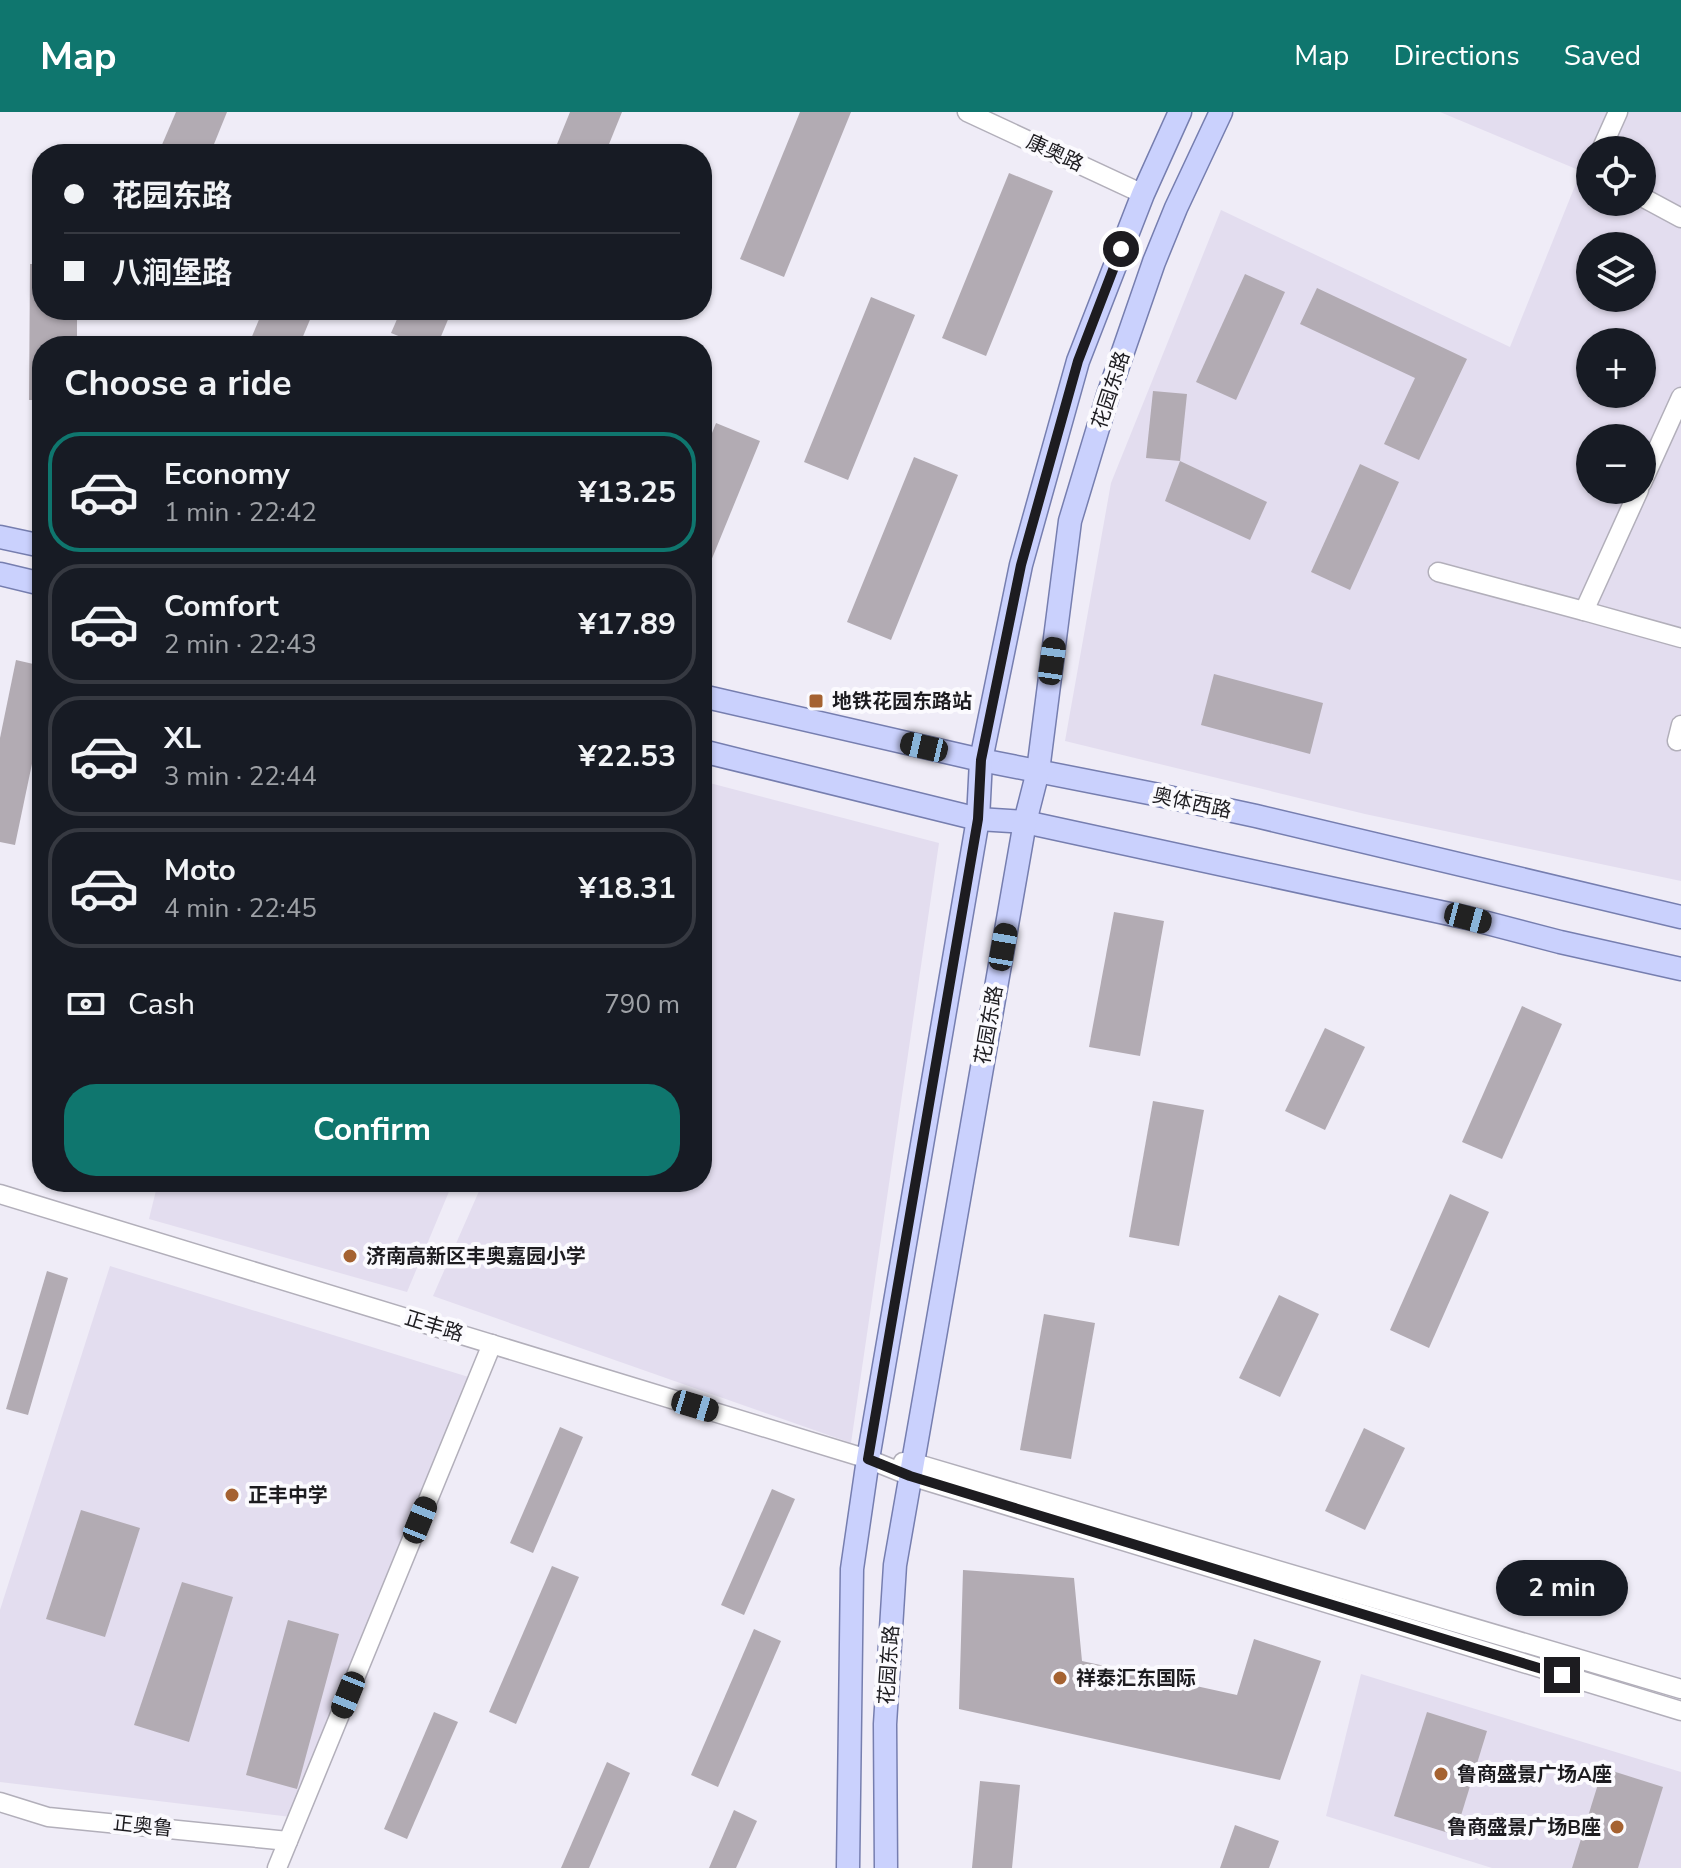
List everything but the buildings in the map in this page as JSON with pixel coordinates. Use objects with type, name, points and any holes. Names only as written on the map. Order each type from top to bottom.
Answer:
[{"type":"main road","name":"花园东路","points":[[848,1868],[852,1569],[868,1459],[978,819],[981,760],[1021,565],[1078,361],[1143,194],[1180,112]]},
{"type":"main road","name":"花园东路","points":[[886,1868],[885,1724],[895,1565],[1025,822],[1038,771],[1070,521],[1108,395],[1154,262],[1221,112]]},
{"type":"main road","points":[[0,537],[32,544]]},
{"type":"main road","points":[[0,574],[32,582]]},
{"type":"main road","name":"奥体西路","points":[[712,698],[981,760],[1256,816],[1681,917]]},
{"type":"main road","points":[[712,753],[978,819],[1025,822],[1468,918],[1681,969]]},
{"type":"street","name":"康奥路","points":[[967,112],[1143,194]]},
{"type":"street","points":[[1607,136],[1618,112]]},
{"type":"street","points":[[1656,205],[1681,218]]},
{"type":"street","points":[[1656,452],[1681,397]]},
{"type":"street","points":[[1584,611],[1633,504]]},
{"type":"street","points":[[1438,572],[1681,638]]},
{"type":"street","name":"正丰路","points":[[0,1194],[868,1459],[910,1469]]},
{"type":"street","points":[[277,1868],[492,1344]]},
{"type":"street","points":[[910,1469],[1681,1689]]},
{"type":"street","points":[[910,1469],[1681,1711]]},
{"type":"street","name":"正奥鲁","points":[[0,1802],[48,1817],[288,1841]]},
{"type":"shaded area","points":[[1440,112],[1681,112],[1681,881],[1365,814],[1065,741],[1111,483],[1221,210],[1510,347],[1576,183],[1576,216],[1656,216],[1656,136],[1576,136],[1576,169]]},
{"type":"shaded area","points":[[712,784],[939,843],[851,1443],[433,1296],[479,1192],[712,1192]]},
{"type":"shaded area","name":"济南高新区丰奥嘉园小学","points":[[156,1192],[449,1192],[407,1292],[149,1219]]},
{"type":"shaded area","name":"正丰中学","points":[[110,1266],[475,1379],[291,1817],[0,1782],[0,1610]]},
{"type":"shaded area","points":[[1361,1674],[1681,1772],[1681,1868],[1492,1868],[1326,1816]]},
{"type":"place","name":"地铁花园东路站","points":[[816,701]]},
{"type":"place","name":"济南高新区丰奥嘉园小学","points":[[350,1256]]},
{"type":"place","name":"正丰中学","points":[[232,1495]]},
{"type":"place","name":"祥泰汇东国际","points":[[1060,1678]]},
{"type":"place","name":"鲁商盛景广场A座","points":[[1441,1774]]},
{"type":"place","name":"鲁商盛景广场B座","points":[[1617,1827]]},
{"type":"route","points":[[1121,249],[1078,361],[1021,565],[981,760],[978,819],[868,1459],[910,1476],[1562,1675]]}]
